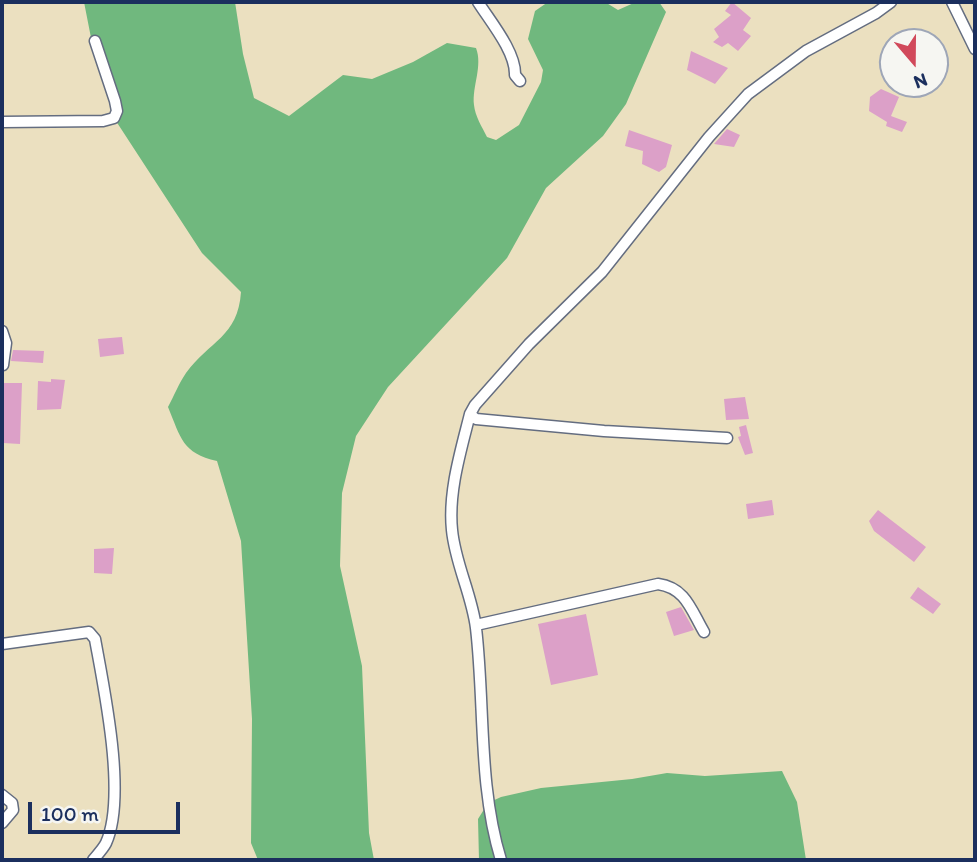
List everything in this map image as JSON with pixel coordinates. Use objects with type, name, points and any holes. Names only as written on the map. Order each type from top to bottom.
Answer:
[{"type":"street","points":[[478,2],[496,27],[510,55],[515,69],[514,75],[520,81]]},
{"type":"street","points":[[501,860],[485,784],[485,741],[476,625],[459,567],[452,528],[454,492],[470,414],[529,344],[602,272],[709,137],[748,94],[806,51],[891,2]]},
{"type":"street","points":[[952,2],[975,48]]},
{"type":"street","points":[[2,122],[103,121],[114,118],[117,111],[115,101],[95,41]]},
{"type":"street","points":[[2,331],[6,343],[4,365]]},
{"type":"street","points":[[470,414],[476,419],[727,438]]},
{"type":"street","points":[[476,625],[658,584],[672,586],[682,593],[704,632]]},
{"type":"street","points":[[2,644],[78,632],[89,632],[95,639],[106,701],[114,773],[113,810],[106,842],[93,860]]},
{"type":"street","points":[[2,795],[12,803],[13,810],[2,823]]},
{"type":"green space","points":[[84,2],[235,2],[243,54],[254,98],[289,116],[343,75],[372,79],[413,62],[447,43],[476,48],[478,62],[475,109],[487,137],[496,140],[519,125],[541,82],[543,70],[528,39],[535,11],[548,2],[605,2],[618,10],[636,2],[659,2],[666,12],[626,104],[603,136],[546,188],[507,258],[388,387],[356,436],[342,493],[340,566],[362,666],[369,833],[374,860],[258,860],[251,843],[252,719],[241,541],[217,461],[196,454],[184,443],[168,407],[186,373],[228,329],[239,307],[241,292],[202,253],[114,118],[117,111],[93,48]]},
{"type":"green space","points":[[782,771],[797,802],[806,860],[479,860],[478,819],[488,803],[501,797],[541,788],[667,773],[705,776]]},
{"type":"building","points":[[732,2],[751,18],[743,30],[751,36],[738,51],[728,43],[722,47],[713,42],[719,37],[714,29],[731,15],[725,11]]},
{"type":"building","points":[[691,51],[728,68],[715,84],[687,70]]},
{"type":"building","points":[[879,90],[879,98],[899,98],[891,116],[907,122],[902,132],[886,126],[887,122],[869,111],[870,97]]},
{"type":"building","points":[[727,129],[740,135],[734,147],[714,144]]},
{"type":"building","points":[[629,130],[672,145],[666,167],[659,172],[642,164],[643,151],[625,146]]},
{"type":"building","points":[[122,337],[124,354],[100,357],[98,339]]},
{"type":"building","points":[[13,350],[44,351],[43,363],[11,361]]},
{"type":"building","points":[[51,379],[65,380],[61,409],[37,410],[38,381],[51,382]]},
{"type":"building","points":[[2,383],[22,383],[20,444],[3,443]]},
{"type":"building","points":[[745,397],[749,419],[726,420],[724,399]]},
{"type":"building","points":[[746,425],[753,453],[745,455],[738,437],[741,436],[739,427]]},
{"type":"building","points":[[772,500],[774,515],[748,519],[746,504]]},
{"type":"building","points":[[878,510],[926,547],[914,562],[874,531],[869,521]]},
{"type":"building","points":[[114,548],[112,574],[94,573],[94,549]]},
{"type":"building","points":[[918,587],[941,604],[933,614],[910,598]]},
{"type":"building","points":[[681,607],[694,630],[674,636],[666,612]]},
{"type":"building","points":[[586,614],[598,675],[551,685],[538,624]]}]
